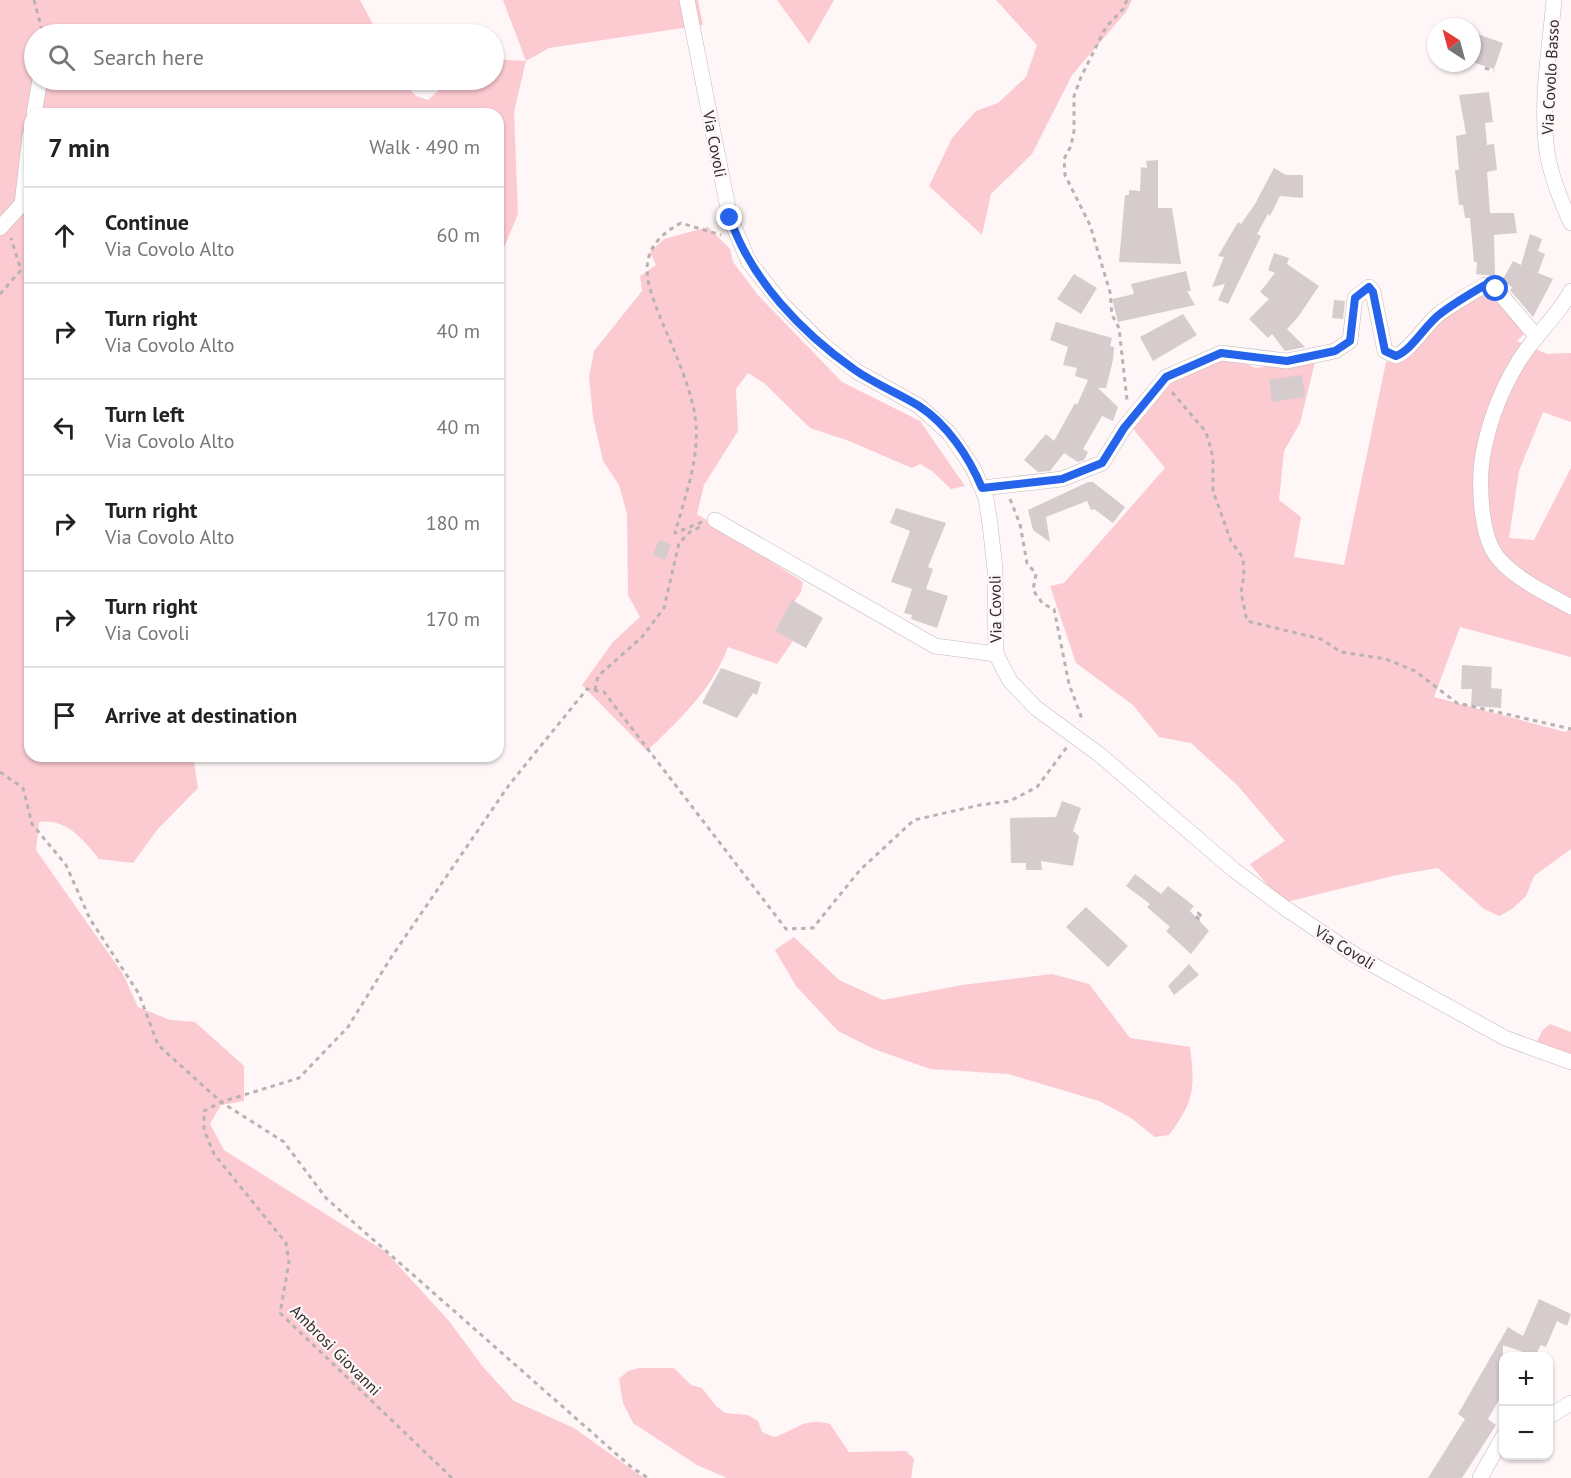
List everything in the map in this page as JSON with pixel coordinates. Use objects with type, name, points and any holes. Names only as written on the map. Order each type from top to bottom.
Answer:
[{"type":"street","name":"Via Covoli","points":[[687,0],[726,199],[740,244],[770,289],[823,345],[856,371],[919,406],[938,422],[973,468],[986,498],[995,569],[996,654],[1004,672],[1019,692],[1074,738],[1100,755],[1234,870],[1331,939],[1505,1038],[1571,1062]]},
{"type":"street","name":"Via Covolo Basso","points":[[1554,0],[1548,73],[1546,145],[1561,199],[1571,222]]},
{"type":"street","points":[[35,108],[38,90]]},
{"type":"street","points":[[3,225],[22,204],[24,187]]},
{"type":"street","points":[[982,488],[1016,486],[1062,479],[1102,463],[1124,428],[1166,377],[1221,353],[1287,361],[1335,351],[1350,341],[1355,298],[1369,287],[1376,302],[1385,351],[1396,356],[1405,352],[1417,335],[1440,314],[1485,285],[1496,289],[1537,337]]},
{"type":"street","points":[[1571,291],[1564,306],[1537,337],[1508,381],[1484,448],[1485,530],[1493,552],[1509,569],[1571,607]]},
{"type":"street","points":[[715,520],[935,646],[996,654]]},
{"type":"street","points":[[1553,1414],[1571,1403]]},
{"type":"street","points":[[1480,1478],[1499,1442]]},
{"type":"path","points":[[34,0],[40,24]]},
{"type":"path","points":[[1124,428],[1128,405],[1119,328],[1112,315],[1110,292],[1090,225],[1065,175],[1064,159],[1071,146],[1074,131],[1074,96],[1081,77],[1106,27],[1123,9],[1126,0]]},
{"type":"path","points":[[1485,68],[1494,71]]},
{"type":"path","points":[[715,520],[699,522],[675,533],[688,495],[695,416],[666,330],[650,294],[646,265],[659,240],[681,223],[701,227],[740,244]]},
{"type":"path","points":[[0,294],[21,270],[3,225]]},
{"type":"path","points":[[1162,382],[1191,412],[1206,432],[1213,457],[1213,491],[1231,541],[1243,558],[1244,576],[1241,592],[1247,621],[1321,639],[1341,652],[1386,659],[1415,672],[1457,703],[1571,729]]},
{"type":"path","points":[[221,1102],[298,1078],[348,1027],[392,956],[508,785],[587,689],[604,692],[786,929],[813,928],[860,870],[914,820],[980,805],[1010,801],[1037,786],[1074,738],[1081,716],[1068,684],[1054,609],[1043,604],[1033,590],[1036,574],[1027,563],[1020,524],[1009,491],[1016,486]]},
{"type":"path","points":[[594,690],[598,676],[642,637],[664,608],[680,543],[690,532],[715,520]]},
{"type":"path","points":[[0,772],[22,788],[32,824],[66,865],[90,919],[139,994],[158,1045],[221,1102],[284,1142],[326,1198],[630,1466],[648,1478]]},
{"type":"path","name":"Ambrosi Giovanni","points":[[221,1102],[204,1111],[203,1118],[204,1130],[214,1154],[286,1243],[289,1262],[280,1313],[452,1478]]},
{"type":"shaded area","points":[[0,0],[360,0],[373,24],[24,24],[24,90],[410,90],[416,96],[428,100],[439,90],[504,90],[504,60],[526,61],[514,112],[518,214],[504,248],[504,108],[24,108],[24,762],[194,762],[198,788],[157,830],[133,863],[99,859],[73,831],[58,823],[39,822],[36,850],[123,974],[138,1007],[170,1020],[195,1022],[244,1066],[244,1101],[221,1105],[210,1124],[224,1150],[386,1252],[449,1321],[483,1367],[514,1401],[574,1428],[644,1478],[0,1478]]},
{"type":"shaded area","points":[[503,0],[698,0],[703,25],[549,48],[526,61]]},
{"type":"shaded area","points":[[777,0],[834,0],[809,44]]},
{"type":"shaded area","points":[[996,0],[1132,0],[1126,12],[1072,75],[1032,154],[991,194],[982,235],[929,186],[952,138],[976,111],[998,103],[1026,77],[1037,45]]},
{"type":"shaded area","points":[[708,227],[730,249],[733,262],[758,295],[842,382],[920,421],[965,486],[951,489],[932,471],[920,464],[912,468],[849,441],[810,428],[764,383],[748,373],[736,389],[738,431],[704,485],[697,514],[803,582],[801,592],[775,630],[793,641],[777,664],[728,647],[704,691],[647,751],[582,685],[613,642],[640,617],[628,595],[627,514],[619,485],[603,461],[593,417],[589,377],[594,351],[642,291],[640,276],[656,265],[650,252],[664,239]]},
{"type":"shaded area","points":[[1477,281],[1532,326],[1517,341],[1547,354],[1571,353],[1571,422],[1543,412],[1519,471],[1509,538],[1534,540],[1571,468],[1571,657],[1460,627],[1434,697],[1565,732],[1571,729],[1571,849],[1534,876],[1526,896],[1512,909],[1499,916],[1484,909],[1438,868],[1397,875],[1282,903],[1250,864],[1285,841],[1238,786],[1191,743],[1159,737],[1133,705],[1076,663],[1050,586],[1064,583],[1165,468],[1130,425],[1146,398],[1213,358],[1239,360],[1256,368],[1316,358],[1300,423],[1284,451],[1279,500],[1301,517],[1294,557],[1344,565],[1386,362],[1392,362]]},
{"type":"shaded area","points":[[794,937],[839,980],[883,1000],[962,985],[1052,974],[1089,984],[1130,1038],[1190,1047],[1192,1084],[1188,1103],[1169,1135],[1155,1137],[1131,1118],[1099,1101],[1008,1074],[930,1069],[874,1049],[838,1031],[796,986],[775,950]]},
{"type":"shaded area","points":[[1550,1024],[1571,1032],[1571,1065],[1535,1046],[1542,1031]]},
{"type":"shaded area","points":[[639,1368],[674,1368],[691,1385],[702,1388],[716,1406],[725,1413],[748,1415],[758,1421],[762,1432],[774,1437],[806,1423],[821,1422],[830,1424],[849,1452],[906,1451],[914,1459],[911,1478],[727,1478],[697,1465],[633,1423],[623,1403],[619,1379],[628,1371]]},
{"type":"building","points":[[1481,35],[1503,43],[1494,69],[1481,65]]},
{"type":"building","points":[[1489,92],[1493,122],[1485,123],[1487,145],[1494,144],[1497,170],[1487,172],[1490,213],[1514,213],[1517,233],[1494,235],[1495,276],[1476,274],[1477,262],[1474,262],[1470,218],[1465,218],[1463,205],[1459,205],[1455,170],[1459,170],[1456,136],[1466,134],[1459,95]]},
{"type":"building","points":[[1158,160],[1158,208],[1172,208],[1181,264],[1119,262],[1125,195],[1129,195],[1129,190],[1140,191],[1141,167],[1147,168],[1146,161]]},
{"type":"building","points":[[1274,168],[1286,175],[1303,175],[1303,198],[1280,196],[1270,216],[1268,214],[1257,234],[1261,236],[1228,304],[1218,300],[1225,284],[1212,287],[1224,257],[1218,256],[1238,222],[1241,224],[1255,204]]},
{"type":"building","points":[[1530,234],[1542,239],[1538,251],[1545,254],[1538,273],[1553,279],[1533,317],[1510,290],[1512,287],[1502,281],[1513,261],[1521,265]]},
{"type":"building","points":[[1274,253],[1289,258],[1287,264],[1319,286],[1287,329],[1305,347],[1285,351],[1272,334],[1268,338],[1249,319],[1269,299],[1260,292],[1275,273],[1268,270]]},
{"type":"building","points":[[1186,271],[1191,291],[1187,291],[1195,305],[1118,322],[1112,299],[1134,294],[1131,284]]},
{"type":"building","points":[[1074,274],[1097,288],[1081,314],[1057,299]]},
{"type":"building","points":[[1334,300],[1345,301],[1343,319],[1332,318]]},
{"type":"building","points":[[1183,314],[1197,335],[1153,361],[1140,337]]},
{"type":"building","points":[[1056,322],[1112,338],[1110,346],[1114,347],[1113,360],[1106,388],[1098,388],[1118,407],[1113,421],[1102,416],[1083,449],[1088,452],[1084,460],[1078,462],[1064,453],[1050,471],[1038,472],[1024,460],[1046,434],[1054,441],[1075,403],[1077,405],[1088,380],[1075,376],[1077,368],[1063,365],[1068,347],[1050,340]]},
{"type":"building","points":[[1302,375],[1305,397],[1272,402],[1269,380]]},
{"type":"building","points":[[1088,482],[1093,482],[1125,507],[1113,523],[1094,509],[1091,510],[1087,501],[1046,517],[1050,542],[1033,530],[1028,510]]},
{"type":"building","points":[[896,508],[946,523],[928,567],[933,569],[926,589],[948,596],[937,628],[911,619],[912,615],[904,613],[912,589],[891,582],[910,531],[890,523]]},
{"type":"building","points":[[659,540],[671,545],[665,560],[653,555]]},
{"type":"building","points":[[792,600],[823,618],[806,648],[775,631]]},
{"type":"building","points":[[1462,665],[1492,667],[1491,688],[1502,689],[1501,708],[1471,706],[1472,689],[1461,689]]},
{"type":"building","points":[[721,668],[761,682],[757,695],[753,693],[737,718],[702,703]]},
{"type":"building","points":[[1062,801],[1081,808],[1073,831],[1079,836],[1073,866],[1041,861],[1042,870],[1026,870],[1026,863],[1011,863],[1010,818],[1056,817]]},
{"type":"building","points":[[1135,874],[1161,894],[1168,886],[1194,906],[1190,911],[1209,931],[1191,954],[1166,931],[1170,927],[1147,907],[1150,904],[1126,886]]},
{"type":"building","points":[[1086,907],[1128,946],[1108,967],[1066,927]]},
{"type":"building","points":[[1189,964],[1199,975],[1174,995],[1168,986]]},
{"type":"building","points":[[1539,1299],[1571,1314],[1567,1326],[1557,1321],[1546,1347],[1541,1345],[1537,1352],[1523,1352],[1503,1345],[1503,1352],[1499,1352],[1499,1400],[1488,1419],[1496,1425],[1462,1478],[1428,1478],[1465,1419],[1458,1414],[1508,1327],[1523,1336]]},
{"type":"route","points":[[730,218],[749,262],[796,320],[856,371],[919,406],[938,422],[949,433],[973,468],[982,488],[1016,486],[1062,479],[1102,463],[1124,428],[1166,377],[1221,353],[1287,361],[1335,351],[1350,341],[1355,298],[1369,287],[1373,292],[1378,312],[1379,329],[1385,351],[1396,356],[1405,352],[1417,335],[1440,314],[1485,285],[1496,289]]}]
